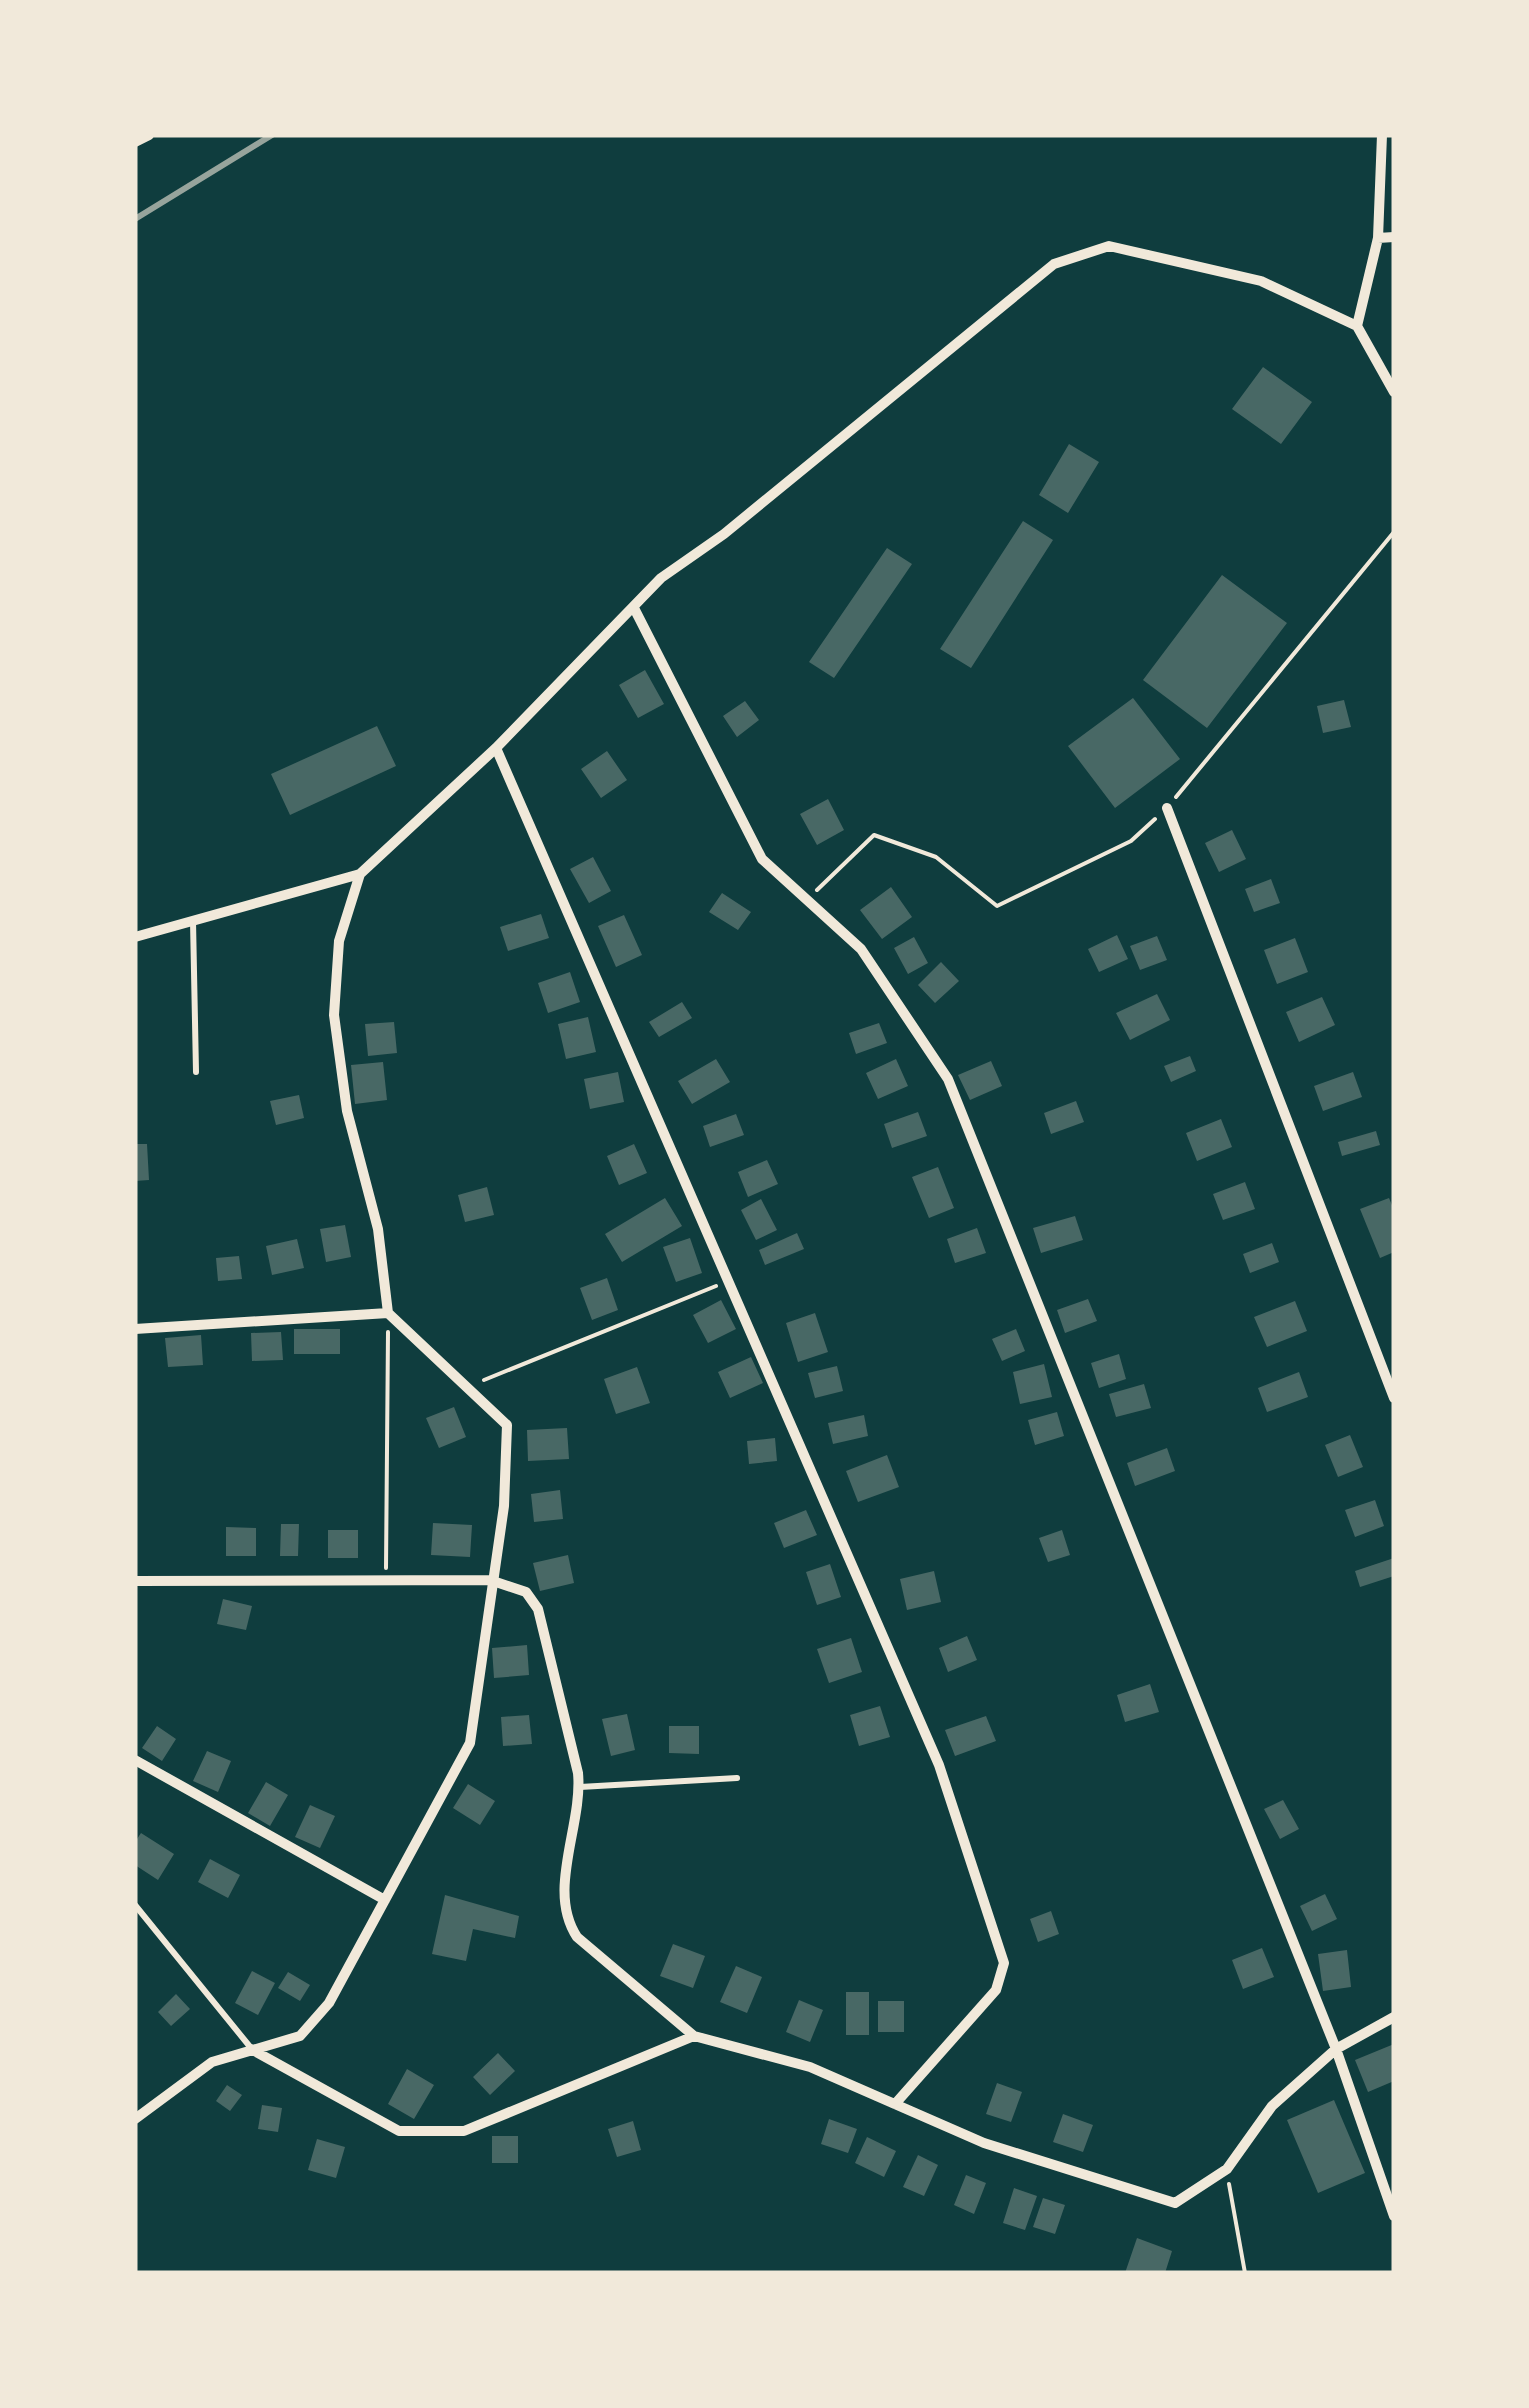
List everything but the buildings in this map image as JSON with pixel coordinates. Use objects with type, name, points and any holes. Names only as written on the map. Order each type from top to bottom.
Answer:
[{"type":"street","points":[[135,142],[148,135]]},
{"type":"street","points":[[1357,326],[1378,238],[1382,135]]},
{"type":"street","points":[[1378,238],[1394,237]]},
{"type":"street","points":[[135,936],[360,874],[496,748],[661,578],[724,534],[1054,264],[1109,246],[1261,282],[1357,326],[1394,392]]},
{"type":"street","points":[[634,608],[762,859],[861,949],[948,1079],[1336,2049],[1394,2216]]},
{"type":"street","points":[[496,748],[939,1765],[1004,1963],[996,1990],[896,2104]]},
{"type":"street","points":[[1167,808],[1394,1398]]},
{"type":"street","points":[[135,2119],[212,2062],[300,2036],[330,2003],[470,1743],[490,1580],[504,1506],[507,1425],[388,1312],[378,1229],[347,1112],[334,1015],[339,942],[360,874]]},
{"type":"street","points":[[135,1329],[388,1312]]},
{"type":"street","points":[[135,1580],[490,1580],[526,1592],[538,1609],[580,1787],[563,1900],[566,1919],[578,1936],[694,2036],[810,2067],[984,2143],[1175,2203],[1227,2169],[1272,2106],[1336,2049],[1394,2017]]},
{"type":"street","points":[[135,1760],[385,1900]]},
{"type":"street","points":[[251,2049],[399,2131],[464,2131],[694,2036]]},
{"type":"lane","points":[[193,920],[196,1072]]},
{"type":"lane","points":[[580,1787],[737,1778]]},
{"type":"lane","points":[[135,1905],[251,2049]]},
{"type":"path","points":[[806,900],[874,835],[936,857],[996,906],[1131,841],[1167,808],[1394,532]]},
{"type":"path","points":[[470,1386],[728,1281]]},
{"type":"path","points":[[386,1580],[388,1312]]},
{"type":"path","points":[[1227,2169],[1245,2273]]},
{"type":"railway","points":[[135,219],[272,135]]}]
